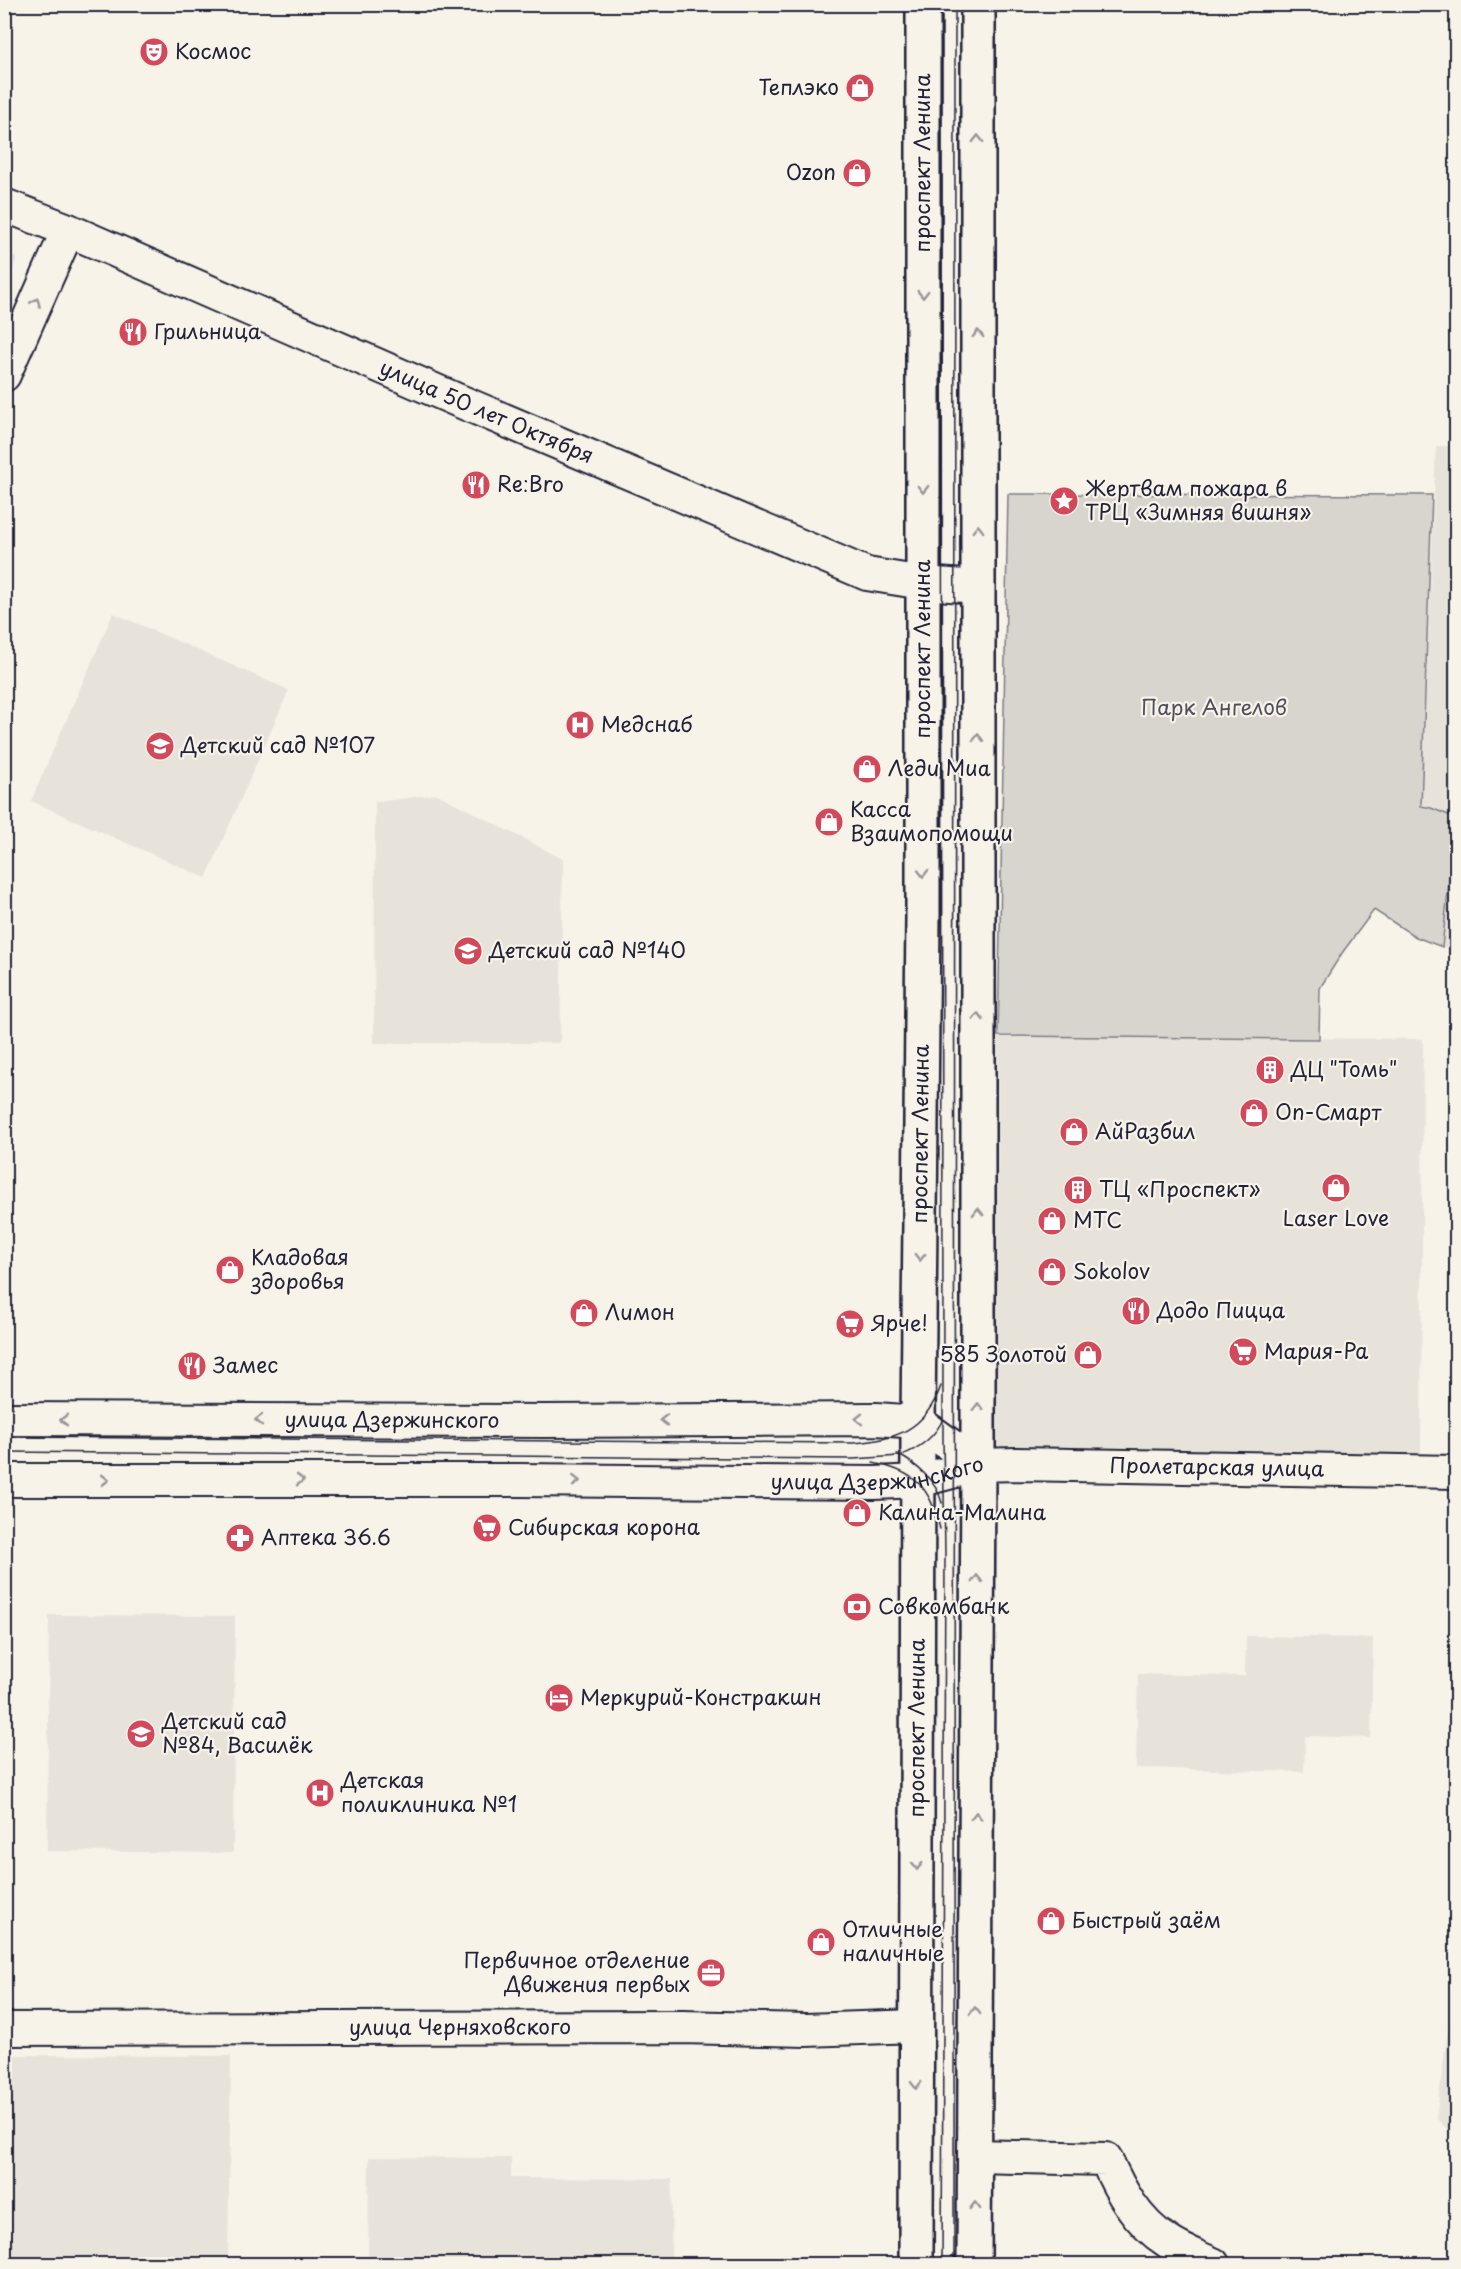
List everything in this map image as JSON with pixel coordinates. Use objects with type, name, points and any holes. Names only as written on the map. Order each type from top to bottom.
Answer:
[{"type":"main road","name":"проспект Ленина","points":[[916,2265],[918,1422],[923,917],[923,4]]},
{"type":"main road","points":[[974,2265],[978,1466],[978,4]]},
{"type":"street","name":"улица 50 лет Октября","points":[[4,205],[68,230],[457,400],[867,574],[923,583],[978,587]]},
{"type":"street","points":[[4,375],[68,230]]},
{"type":"street","name":"улица Дзержинского","points":[[4,1419],[557,1421],[876,1419],[918,1422],[978,1466]]},
{"type":"street","name":"улица Дзержинского","points":[[4,1480],[875,1483],[918,1481],[978,1466]]},
{"type":"street","name":"Пролетарская улица","points":[[978,1466],[1456,1472]]},
{"type":"street","name":"улица Черняховского","points":[[4,2029],[682,2027],[807,2030],[916,2026]]},
{"type":"street","points":[[975,2156],[1106,2159],[1118,2187],[1136,2214],[1166,2241],[1213,2265]]},
{"type":"shaded area","points":[[5,252],[17,258],[5,290]]},
{"type":"shaded area","points":[[1436,446],[1456,446],[1456,948],[1442,947],[1416,937]]},
{"type":"shaded area","name":"Детский сад №107","points":[[113,613],[289,690],[206,878],[31,801]]},
{"type":"shaded area","name":"Детский сад №140","points":[[437,794],[563,859],[560,1043],[374,1043],[375,802]]},
{"type":"shaded area","points":[[998,1036],[1423,1039],[1421,1455],[996,1454]]},
{"type":"shaded area","name":"Детский сад №84, Василёк","points":[[49,1615],[235,1616],[233,1853],[47,1851]]},
{"type":"shaded area","points":[[1246,1636],[1373,1638],[1371,1738],[1305,1736],[1304,1772],[1136,1768],[1138,1674],[1245,1676]]},
{"type":"shaded area","points":[[1456,2011],[1456,2138],[1436,2118],[1448,2030]]},
{"type":"shaded area","points":[[5,2055],[231,2056],[228,2264],[5,2264]]},
{"type":"shaded area","points":[[369,2157],[511,2158],[511,2178],[672,2179],[671,2264],[368,2264]]},
{"type":"green space","name":"Парк Ангелов","points":[[1008,494],[1432,495],[1421,806],[1456,818],[1442,947],[1416,937],[1374,910],[1342,953],[1320,988],[1319,1039],[998,1036]]},
{"type":"tram line","points":[[942,4],[945,1552],[942,2264]]},
{"type":"tram line","points":[[954,2264],[955,4]]},
{"type":"tram line","points":[[4,1437],[853,1443],[883,1439],[907,1430],[927,1413],[941,1386]]},
{"type":"tram line","points":[[4,1452],[853,1459],[900,1456],[907,1453],[931,1437],[943,1419]]},
{"type":"tram line","points":[[897,1454],[931,1480],[942,1503]]},
{"type":"tram line","points":[[873,1463],[900,1471],[918,1483],[932,1502],[940,1529]]},
{"type":"place","name":"Космос","points":[[154,52]]},
{"type":"place","name":"Теплэко","points":[[860,88]]},
{"type":"place","name":"Ozon","points":[[857,173]]},
{"type":"place","name":"Грильница","points":[[133,332]]},
{"type":"place","name":"Re:Bro","points":[[476,485]]},
{"type":"place","name":"Жертвам пожара в ТРЦ «Зимняя вишня»","points":[[1064,501]]},
{"type":"place","name":"Медснаб","points":[[580,725]]},
{"type":"place","name":"Детский сад №107","points":[[160,746]]},
{"type":"place","name":"Леди Миа","points":[[867,769]]},
{"type":"place","name":"Касса Взаимопомощи","points":[[829,822]]},
{"type":"place","name":"Детский сад №140","points":[[468,951]]},
{"type":"place","name":"ДЦ \"Томь\"","points":[[1270,1070]]},
{"type":"place","name":"On-Смарт","points":[[1254,1113]]},
{"type":"place","name":"АйРазбил","points":[[1074,1132]]},
{"type":"place","name":"Laser Love","points":[[1336,1188]]},
{"type":"place","name":"ТЦ «Проспект»","points":[[1078,1190]]},
{"type":"place","name":"МТС","points":[[1052,1221]]},
{"type":"place","name":"Кладовая здоровья","points":[[230,1270]]},
{"type":"place","name":"Sokolov","points":[[1052,1272]]},
{"type":"place","name":"Додо Пицца","points":[[1136,1311]]},
{"type":"place","name":"Лимон","points":[[584,1313]]},
{"type":"place","name":"Ярче!","points":[[850,1324]]},
{"type":"place","name":"Мария-Ра","points":[[1243,1352]]},
{"type":"place","name":"585 Золотой","points":[[1088,1355]]},
{"type":"place","name":"Замес","points":[[192,1366]]},
{"type":"place","name":"Калина-Малина","points":[[857,1513]]},
{"type":"place","name":"Сибирская корона","points":[[487,1528]]},
{"type":"place","name":"Аптека 36.6","points":[[240,1538]]},
{"type":"place","name":"Совкомбанк","points":[[857,1607]]},
{"type":"place","name":"Меркурий-Констракшн","points":[[559,1698]]},
{"type":"place","name":"Детский сад №84, Василёк","points":[[141,1734]]},
{"type":"place","name":"Детская поликлиника №1","points":[[320,1793]]},
{"type":"place","name":"Быстрый заём","points":[[1051,1921]]},
{"type":"place","name":"Отличные наличные","points":[[821,1942]]},
{"type":"place","name":"Первичное отделение Движения первых","points":[[711,1973]]}]
